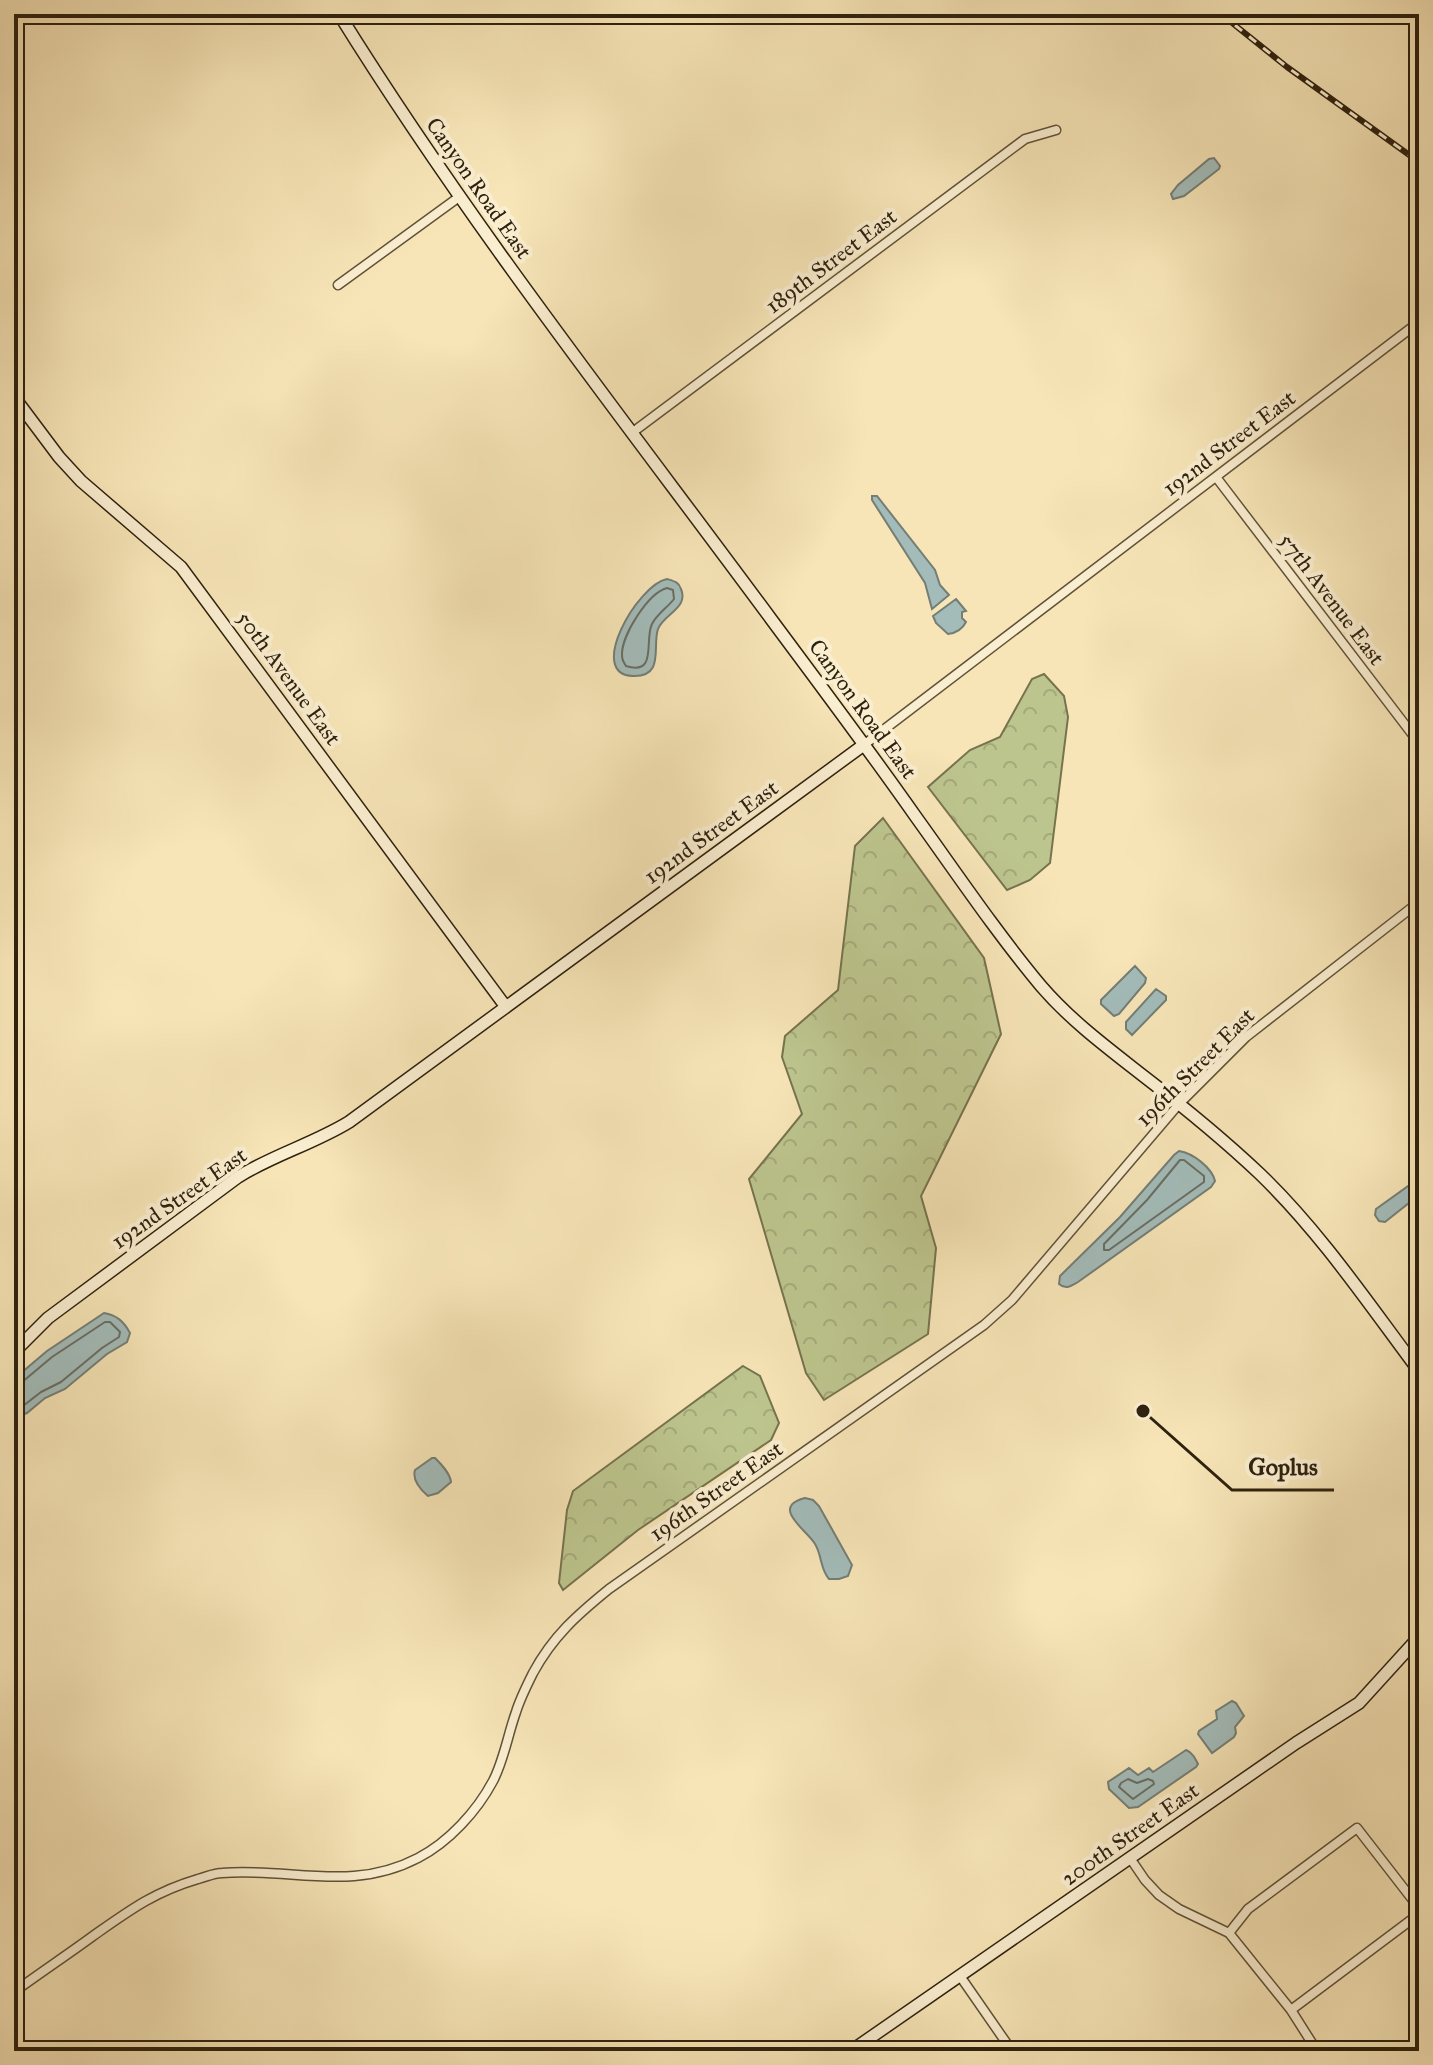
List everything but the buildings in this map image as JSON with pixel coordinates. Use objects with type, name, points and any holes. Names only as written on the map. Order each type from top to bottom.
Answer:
[{"type":"street","name":"Canyon Road East","points":[[339,14],[459,197],[1043,988],[1088,1033],[1179,1104],[1292,1205],[1324,1242],[1419,1371]]},
{"type":"street","name":"189th Street East","points":[[633,432],[1025,139],[1056,130]]},
{"type":"street","points":[[338,285],[459,197]]},
{"type":"street","name":"192nd Street East","points":[[14,1352],[48,1318],[238,1177],[349,1122],[865,744],[1419,322]]},
{"type":"street","name":"50th Avenue East","points":[[14,397],[81,481],[181,567],[506,1007]]},
{"type":"street","name":"57th Avenue East","points":[[1216,477],[1419,743]]},
{"type":"street","name":"196th Street East","points":[[14,1992],[145,1899],[176,1885],[219,1873],[357,1877],[418,1858],[447,1838],[474,1809],[494,1780],[517,1708],[532,1675],[550,1645],[573,1618],[621,1580],[984,1325],[1012,1300],[1179,1104],[1246,1037],[1419,902]]},
{"type":"street","name":"200th Street East","points":[[851,2051],[1296,1743],[1359,1703],[1419,1637]]},
{"type":"street","points":[[1229,1933],[1248,1909],[1357,1828],[1419,1908]]},
{"type":"street","points":[[1130,1858],[1159,1895],[1179,1909],[1229,1933],[1291,2010],[1317,2051]]},
{"type":"street","points":[[1291,2010],[1419,1914]]},
{"type":"street","points":[[960,1976],[1012,2051]]},
{"type":"green space","points":[[1044,674],[1064,696],[1068,717],[1050,863],[1030,880],[1007,890],[928,787],[970,750],[1000,737],[1032,679]]},
{"type":"green space","points":[[883,818],[984,958],[1001,1034],[921,1196],[936,1248],[928,1334],[824,1400],[806,1373],[749,1179],[802,1114],[782,1057],[785,1036],[838,990],[855,846]]},
{"type":"green space","points":[[743,1366],[760,1376],[779,1423],[771,1440],[638,1530],[563,1590],[559,1583],[567,1510],[573,1491]]},
{"type":"water","points":[[1214,158],[1219,169],[1184,196],[1173,199],[1171,194],[1178,185]]},
{"type":"water","points":[[872,496],[877,496],[935,570],[940,585],[949,595],[932,609],[925,583]]},
{"type":"water","points":[[667,579],[679,585],[683,596],[679,606],[658,629],[653,666],[643,675],[620,672],[614,661],[621,629],[642,597]]},
{"type":"water","points":[[956,599],[966,611],[962,612],[962,618],[966,622],[958,631],[948,634],[933,616]]},
{"type":"water","points":[[1135,966],[1146,978],[1145,983],[1114,1016],[1101,1004],[1101,1000]]},
{"type":"water","points":[[1156,989],[1166,996],[1166,1000],[1132,1035],[1126,1029],[1126,1022]]},
{"type":"water","points":[[1179,1151],[1206,1166],[1215,1181],[1211,1187],[1078,1282],[1066,1287],[1059,1284],[1060,1276],[1120,1217]]},
{"type":"water","points":[[1411,1184],[1419,1195],[1385,1222],[1379,1221],[1375,1215],[1376,1209]]},
{"type":"water","points":[[104,1313],[116,1317],[125,1326],[130,1333],[127,1342],[107,1354],[65,1389],[19,1416],[14,1426],[14,1379],[47,1351]]},
{"type":"water","points":[[432,1458],[445,1469],[451,1482],[438,1493],[428,1496],[414,1474]]},
{"type":"water","points":[[805,1498],[819,1506],[852,1565],[848,1576],[829,1579],[815,1544],[790,1513],[790,1507],[795,1502]]},
{"type":"water","points":[[1232,1701],[1244,1716],[1235,1727],[1234,1737],[1212,1753],[1199,1731],[1217,1719],[1216,1711]]},
{"type":"water","points":[[1186,1750],[1196,1760],[1196,1767],[1138,1807],[1129,1808],[1109,1789],[1108,1782],[1129,1768],[1138,1775],[1149,1768],[1153,1772]]},
{"type":"railway","points":[[1221,14],[1287,67],[1419,162]]},
{"type":"place","name":"Goplus","points":[[1143,1411]]}]
